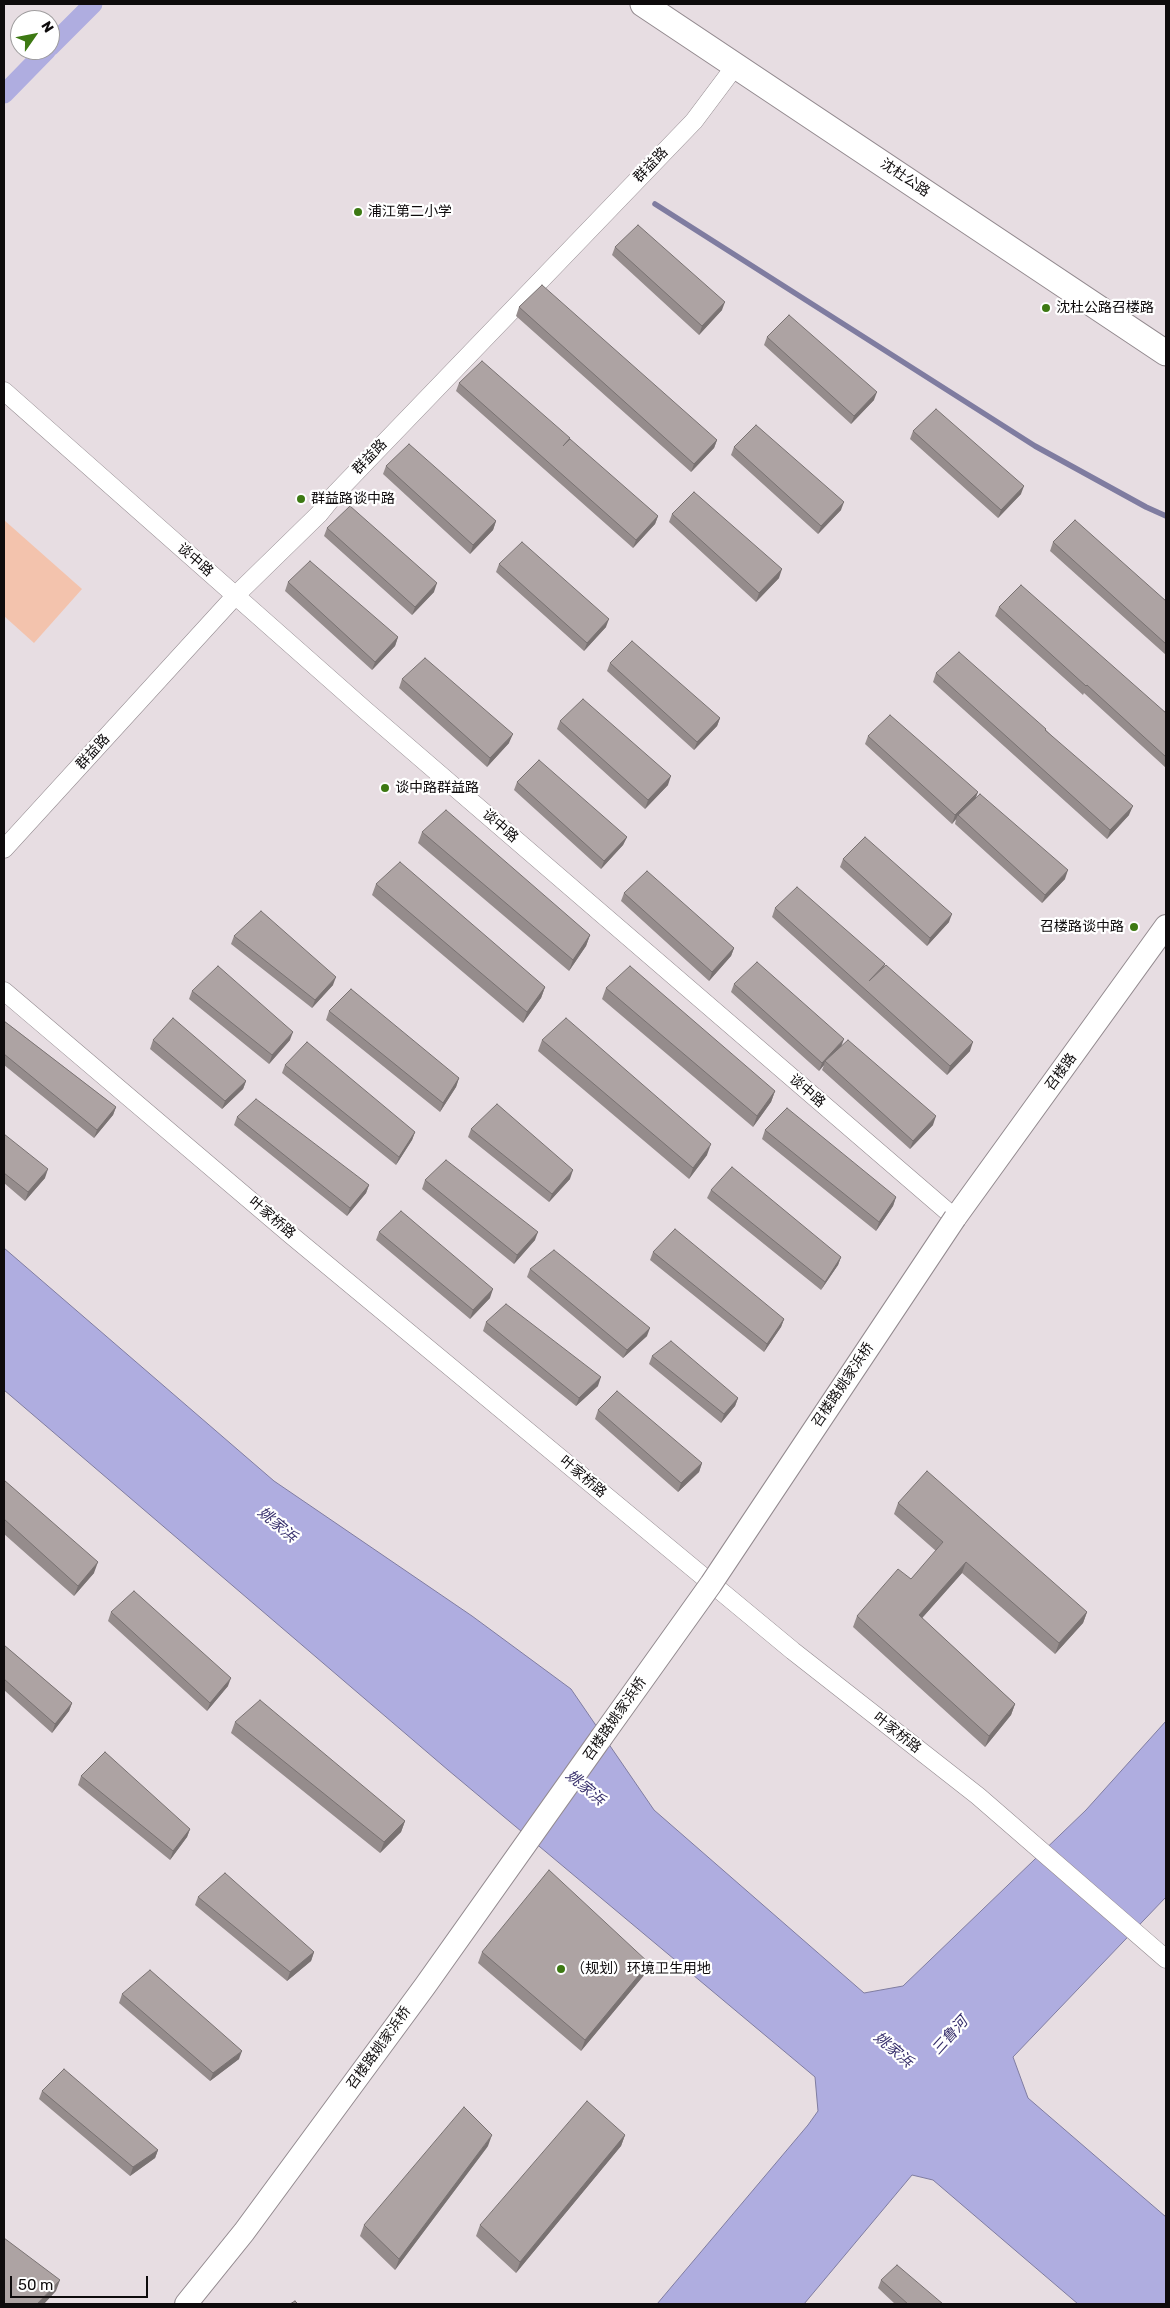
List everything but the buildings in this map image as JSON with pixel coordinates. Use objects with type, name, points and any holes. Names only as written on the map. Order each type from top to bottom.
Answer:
[{"type":"main road","name":"沈杜公路","points":[[643,4],[1166,353]]},
{"type":"street","name":"群益路","points":[[4,849],[236,595],[319,514],[336,493],[694,121],[736,65]]},
{"type":"street","name":"谈中路","points":[[4,392],[372,716],[954,1218]]},
{"type":"street","name":"召楼路","points":[[954,1218],[1166,926]]},
{"type":"street","name":"叶家桥路","points":[[4,991],[291,1235],[793,1652],[978,1796],[1166,1959]]},
{"type":"street","name":"召楼路姚家浜桥","points":[[186,2304],[244,2232],[425,1986],[688,1616],[954,1218]]},
{"type":"shaded area","points":[[4,520],[82,589],[34,643],[4,616]]},
{"type":"water","points":[[4,1248],[274,1481],[472,1616],[571,1689],[654,1810],[864,1993],[903,1986],[1086,1810],[1166,1721],[1166,1897],[1013,2057],[1028,2098],[1166,2217],[1166,2304],[1078,2304],[933,2180],[912,2175],[804,2304],[657,2304],[818,2111],[815,2077],[448,1770],[4,1390]]},
{"type":"waterway","points":[[60,37],[93,4]]},
{"type":"waterway","points":[[4,94],[37,60]]},
{"type":"waterway","points":[[655,204],[1035,446],[1166,516]]},
{"type":"place","name":"浦江第二小学","points":[[358,212]]},
{"type":"place","name":"沈杜公路召楼路","points":[[1046,308]]},
{"type":"place","name":"群益路谈中路","points":[[301,499]]},
{"type":"place","name":"谈中路群益路","points":[[385,788]]},
{"type":"place","name":"召楼路谈中路","points":[[1134,927]]},
{"type":"place","name":"（规划）环境卫生用地","points":[[561,1969]]},
{"type":"water label","name":"姚家浜","points":[[277,1525]]},
{"type":"water label","name":"姚家浜","points":[[585,1788]]},
{"type":"water label","name":"三鲁河","points":[[950,2036]]},
{"type":"water label","name":"姚家浜","points":[[893,2050]]}]
